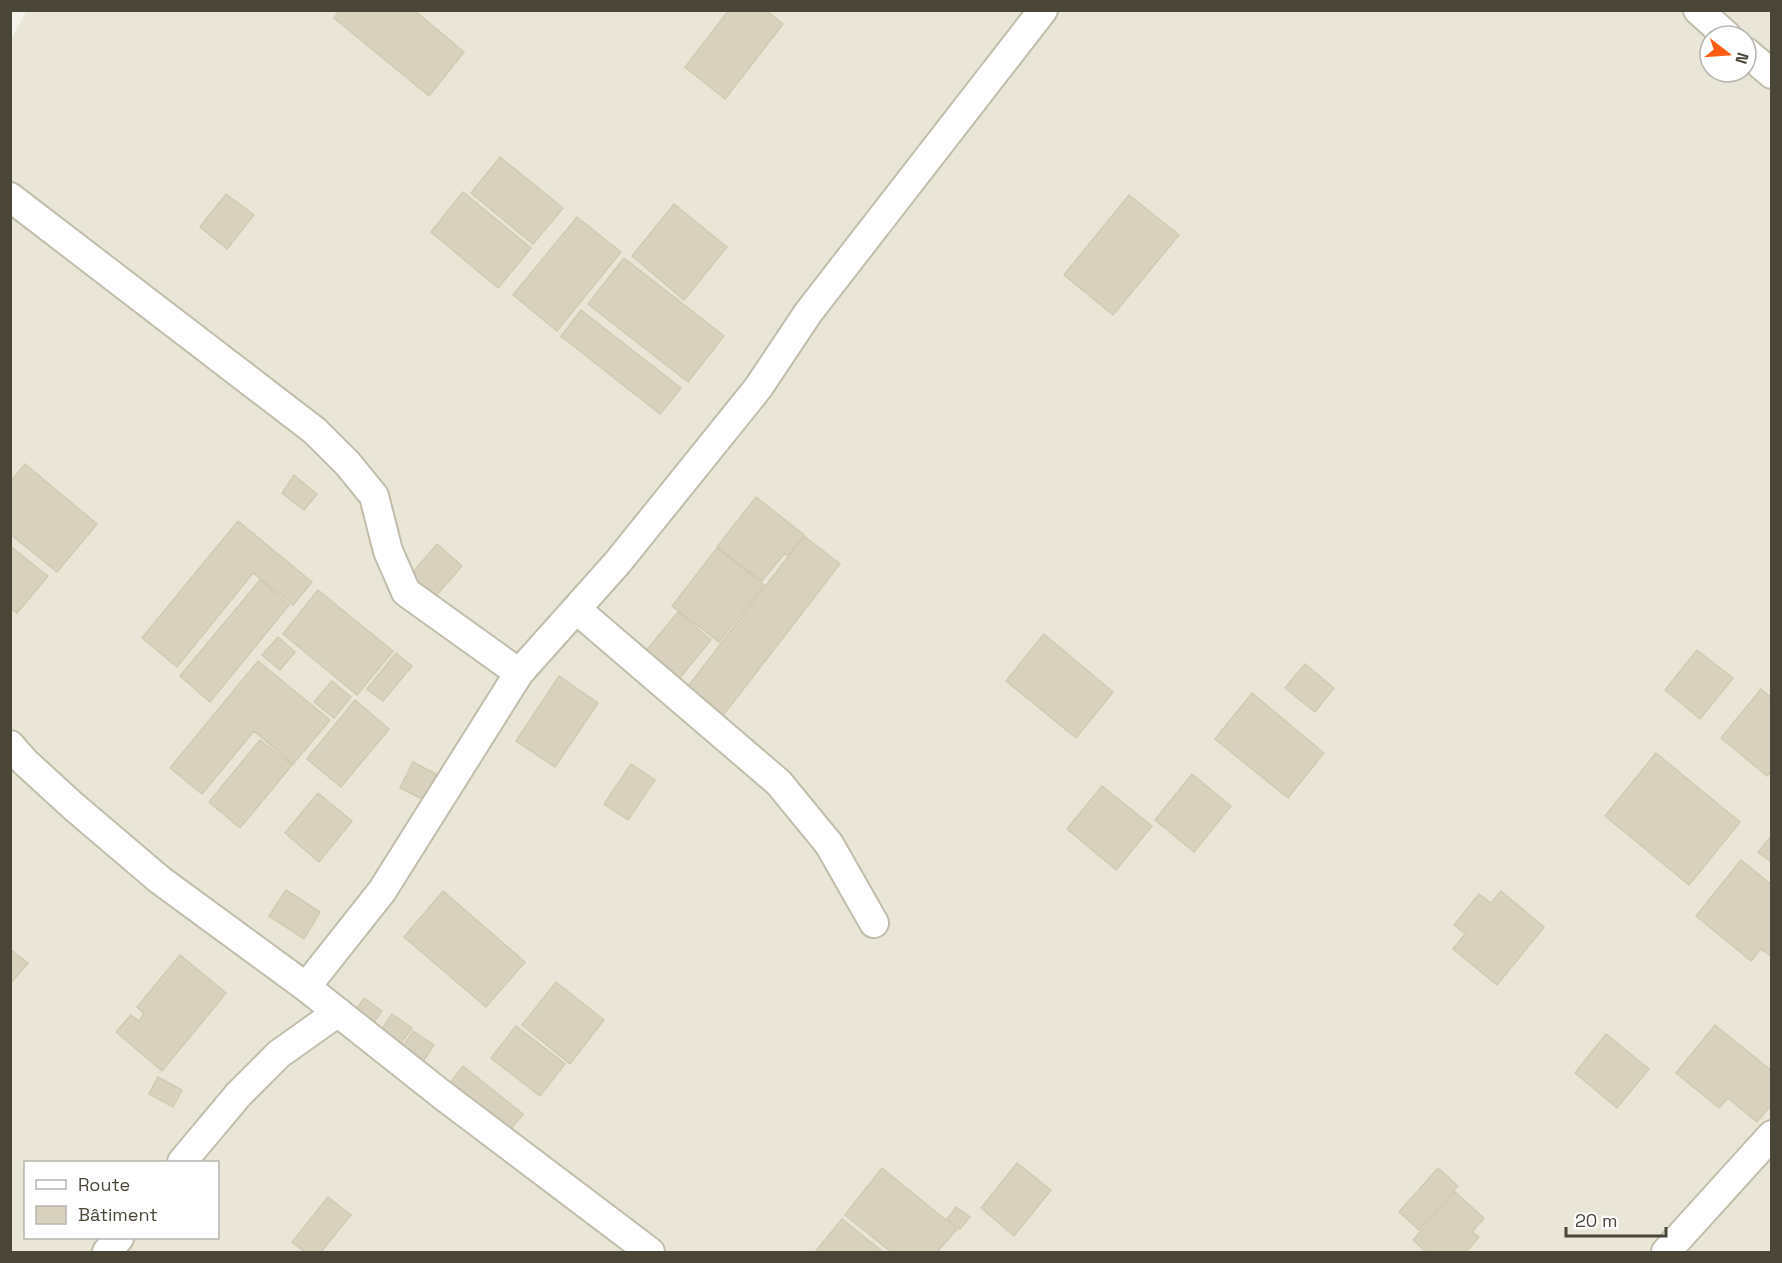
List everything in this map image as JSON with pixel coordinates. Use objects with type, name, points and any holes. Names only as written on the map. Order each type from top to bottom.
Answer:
[{"type":"street","points":[[306,987],[382,891],[519,674],[618,562],[758,388],[808,313],[1043,10]]},
{"type":"street","points":[[1698,10],[1714,24]]},
{"type":"street","points":[[1758,62],[1772,74]]},
{"type":"street","points":[[10,197],[315,431],[348,464],[374,496],[388,551],[406,592],[519,674]]},
{"type":"street","points":[[576,609],[779,783],[829,844],[874,923]]},
{"type":"street","points":[[10,745],[57,791],[160,880],[306,987],[650,1252]]},
{"type":"street","points":[[183,1161],[238,1095],[279,1054],[338,1012]]},
{"type":"street","points":[[1666,1252],[1772,1136]]},
{"type":"street","points":[[107,1252],[119,1239]]},
{"type":"shaded area","points":[[27,10],[1771,11],[1771,1252],[11,1252],[10,42]]},
{"type":"building","points":[[340,10],[414,10],[464,52],[429,96],[334,18]]},
{"type":"building","points":[[729,10],[766,10],[783,24],[725,99],[685,67]]},
{"type":"building","points":[[500,157],[563,208],[533,244],[471,193]]},
{"type":"building","points":[[463,192],[531,248],[498,288],[431,232]]},
{"type":"building","points":[[226,194],[254,215],[227,249],[200,227]]},
{"type":"building","points":[[1129,195],[1179,235],[1113,315],[1064,275]]},
{"type":"building","points":[[674,204],[727,247],[684,300],[632,256]]},
{"type":"building","points":[[577,217],[621,252],[557,331],[513,295]]},
{"type":"building","points":[[624,258],[724,336],[688,382],[588,304]]},
{"type":"building","points":[[581,310],[681,388],[660,414],[561,336]]},
{"type":"building","points":[[25,464],[97,524],[57,572],[10,534],[10,482]]},
{"type":"building","points":[[294,475],[317,494],[304,510],[282,493]]},
{"type":"building","points":[[756,497],[804,535],[788,556],[785,553],[762,581],[717,547]]},
{"type":"building","points":[[238,521],[312,582],[293,605],[253,573],[177,667],[142,638]]},
{"type":"building","points":[[804,536],[840,564],[718,722],[682,694]]},
{"type":"building","points":[[437,544],[462,566],[434,598],[409,577]]},
{"type":"building","points":[[10,546],[48,576],[17,613],[10,608]]},
{"type":"building","points":[[717,548],[764,585],[719,642],[672,606]]},
{"type":"building","points":[[260,580],[289,605],[210,702],[180,676]]},
{"type":"building","points":[[318,590],[393,651],[357,695],[283,634]]},
{"type":"building","points":[[678,612],[711,640],[678,680],[645,652]]},
{"type":"building","points":[[1044,634],[1113,692],[1076,738],[1006,681]]},
{"type":"building","points":[[278,637],[295,652],[280,670],[262,655]]},
{"type":"building","points":[[1697,650],[1733,678],[1700,719],[1665,690]]},
{"type":"building","points":[[396,653],[412,666],[383,701],[367,689]]},
{"type":"building","points":[[258,661],[330,720],[293,764],[254,731],[202,794],[170,768]]},
{"type":"building","points":[[1305,664],[1334,688],[1315,712],[1285,688]]},
{"type":"building","points":[[559,676],[598,703],[555,767],[516,741]]},
{"type":"building","points":[[332,681],[351,697],[334,718],[314,702]]},
{"type":"building","points":[[1761,689],[1769,696],[1772,693],[1772,770],[1767,776],[1721,738]]},
{"type":"building","points":[[1252,693],[1324,753],[1288,798],[1215,739]]},
{"type":"building","points":[[355,700],[389,729],[341,787],[307,759]]},
{"type":"building","points":[[260,740],[292,765],[240,828],[209,802]]},
{"type":"building","points":[[1656,753],[1740,822],[1689,885],[1605,816]]},
{"type":"building","points":[[413,762],[436,774],[424,800],[400,788]]},
{"type":"building","points":[[631,764],[655,780],[628,820],[604,804]]},
{"type":"building","points":[[1192,774],[1231,806],[1194,852],[1155,820]]},
{"type":"building","points":[[1102,786],[1152,826],[1116,870],[1067,829]]},
{"type":"building","points":[[318,793],[352,821],[319,862],[285,833]]},
{"type":"building","points":[[1772,835],[1772,862],[1758,852]]},
{"type":"building","points":[[1741,860],[1772,885],[1772,957],[1761,949],[1751,961],[1696,916]]},
{"type":"building","points":[[286,890],[320,912],[304,939],[269,916]]},
{"type":"building","points":[[443,891],[525,962],[486,1007],[404,937]]},
{"type":"building","points":[[1501,891],[1544,927],[1497,985],[1453,949],[1465,934],[1454,925],[1479,894],[1491,903]]},
{"type":"building","points":[[10,949],[28,963],[10,984]]},
{"type":"building","points":[[180,955],[226,993],[162,1071],[116,1032],[131,1015],[139,1021],[144,1014],[137,1007]]},
{"type":"building","points":[[556,982],[604,1020],[570,1064],[522,1025]]},
{"type":"building","points":[[364,998],[382,1011],[371,1027],[353,1015]]},
{"type":"building","points":[[392,1014],[412,1028],[399,1046],[379,1033]]},
{"type":"building","points":[[1715,1025],[1772,1071],[1772,1104],[1757,1122],[1728,1098],[1719,1108],[1676,1073]]},
{"type":"building","points":[[516,1026],[565,1064],[540,1096],[491,1058]]},
{"type":"building","points":[[413,1031],[434,1045],[422,1063],[401,1049]]},
{"type":"building","points":[[1606,1034],[1649,1069],[1617,1108],[1575,1073]]},
{"type":"building","points":[[463,1066],[523,1114],[506,1135],[446,1088]]},
{"type":"building","points":[[158,1077],[182,1090],[173,1107],[149,1094]]},
{"type":"building","points":[[1017,1163],[1051,1190],[1014,1236],[981,1208]]},
{"type":"building","points":[[882,1168],[957,1229],[937,1252],[891,1252],[845,1215]]},
{"type":"building","points":[[1438,1168],[1458,1186],[1419,1230],[1399,1212]]},
{"type":"building","points":[[1455,1192],[1484,1218],[1472,1232],[1479,1237],[1466,1252],[1426,1252],[1413,1240]]},
{"type":"building","points":[[328,1197],[351,1215],[321,1252],[305,1252],[292,1242]]},
{"type":"building","points":[[956,1207],[970,1217],[960,1229],[947,1219]]},
{"type":"building","points":[[842,1219],[883,1252],[815,1252]]}]
